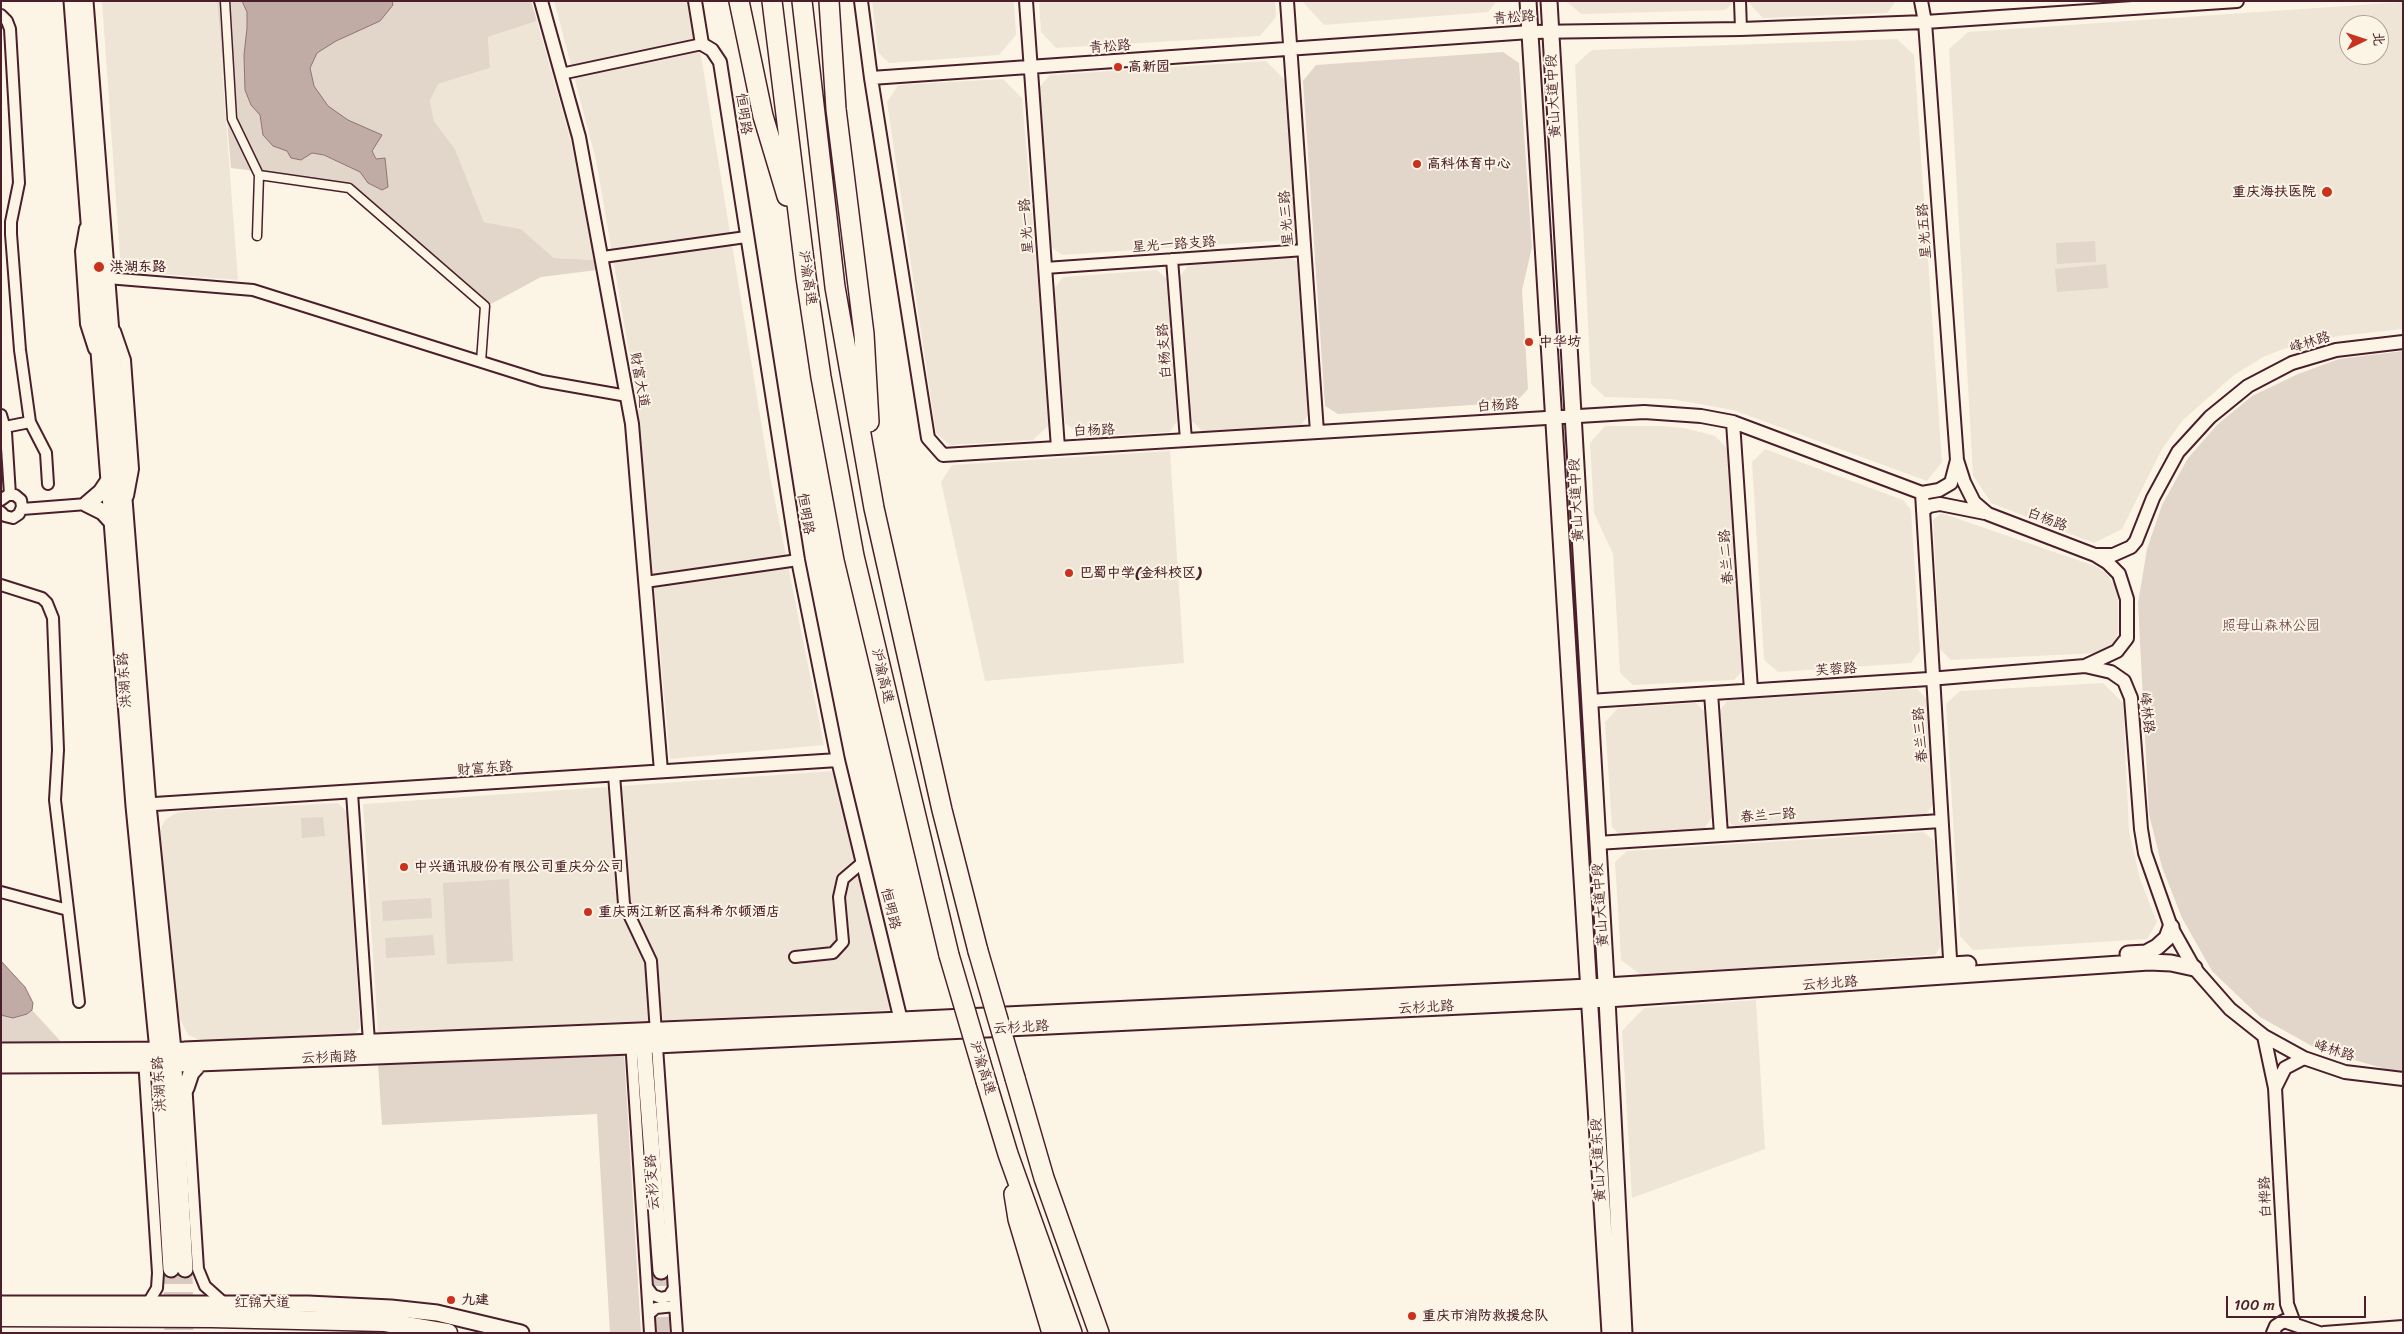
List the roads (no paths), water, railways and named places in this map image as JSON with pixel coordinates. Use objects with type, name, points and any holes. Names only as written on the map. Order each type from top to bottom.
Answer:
[{"type":"highway","points":[[739,1],[763,116],[802,243]]},
{"type":"highway","name":"沪渝高速","points":[[772,1],[802,243],[821,377],[854,556],[949,955],[1008,1154],[1072,1333]]},
{"type":"highway","name":"沪渝高速","points":[[802,1],[835,287],[874,508],[938,792],[978,951],[1044,1178],[1099,1333]]},
{"type":"highway","points":[[829,1],[836,108],[864,334],[874,508]]},
{"type":"highway","points":[[1008,1154],[1018,1219],[1052,1333]]},
{"type":"highway","name":"红锦大道","points":[[1,1317],[212,1318],[384,1322],[448,1333]]},
{"type":"main road","name":"洪湖东路","points":[[72,1],[112,523],[165,1057],[178,1269]]},
{"type":"main road","name":"洪湖东路","points":[[85,1],[124,512],[141,805]]},
{"type":"main road","name":"黄山大道中段","points":[[1528,1],[1589,994]]},
{"type":"main road","name":"黄山大道中段","points":[[1549,1],[1607,993]]},
{"type":"main road","points":[[109,480],[102,492],[87,504],[103,512],[112,523]]},
{"type":"main road","name":"云杉北路","points":[[643,1038],[1589,994],[1951,970],[2146,953],[2158,947],[2167,938],[2171,927]]},
{"type":"main road","name":"云杉北路","points":[[1951,970],[2149,962],[2171,963],[2194,968]]},
{"type":"main road","name":"黄山大道东段","points":[[1607,993],[1624,1333]]},
{"type":"main road","name":"黄山大道东段","points":[[1589,994],[1610,1333]]},
{"type":"main road","points":[[643,1038],[661,1271]]},
{"type":"main road","name":"云杉南路","points":[[1,1065],[165,1057],[369,1042],[643,1038]]},
{"type":"main road","name":"云杉南路","points":[[1,1051],[165,1057],[200,1063],[643,1038]]},
{"type":"main road","points":[[186,1088],[191,1073],[200,1063]]},
{"type":"main road","name":"红锦大道","points":[[1,1304],[224,1303],[308,1304],[391,1308],[437,1313],[521,1333]]},
{"type":"street","points":[[225,1],[232,119],[259,175],[257,236]]},
{"type":"street","name":"财富大道","points":[[541,1],[579,137],[603,257],[632,424],[661,772]]},
{"type":"street","points":[[562,74],[702,44],[695,1]]},
{"type":"street","points":[[861,1],[871,78]]},
{"type":"street","name":"星光一路","points":[[1026,1],[1058,448]]},
{"type":"street","name":"星光三路","points":[[1287,1],[1317,432]]},
{"type":"street","points":[[1740,1],[1742,29]]},
{"type":"street","name":"星光五路","points":[[1921,1],[1925,22],[1957,460]]},
{"type":"street","name":"青松路","points":[[871,78],[1530,32],[1742,29],[1925,22],[2237,1]]},
{"type":"street","points":[[1,15],[7,21],[10,29],[19,183],[10,234],[20,350],[30,422],[46,453],[48,484]]},
{"type":"street","name":"恒明路","points":[[702,44],[712,50],[720,62],[798,560],[838,760],[903,1026]]},
{"type":"street","name":"白杨路","points":[[871,78],[928,438],[943,455],[1554,418],[1667,413],[1733,422],[1922,493]]},
{"type":"street","points":[[259,175],[349,188],[485,306],[481,362]]},
{"type":"street","points":[[603,257],[746,237]]},
{"type":"street","name":"星光一路支路","points":[[1045,268],[1305,250]]},
{"type":"street","name":"白杨支路","points":[[1172,259],[1186,440]]},
{"type":"street","points":[[107,278],[253,290],[542,382],[627,396]]},
{"type":"street","name":"峰林路","points":[[2095,555],[2112,555],[2131,547],[2136,541],[2153,498],[2178,452],[2210,417],[2248,386],[2292,363],[2336,350],[2403,342]]},
{"type":"street","points":[[1,416],[5,427],[6,498],[15,495],[21,500],[22,508],[19,514],[12,518],[2,513]]},
{"type":"street","points":[[5,427],[30,422]]},
{"type":"street","name":"春兰二路","points":[[1733,422],[1751,690]]},
{"type":"street","points":[[1922,493],[1939,490],[1951,483],[1957,460]]},
{"type":"street","name":"白杨路","points":[[1957,460],[1971,497],[1988,514]]},
{"type":"street","name":"春兰三路","points":[[1922,493],[1951,970]]},
{"type":"street","points":[[22,508],[87,504]]},
{"type":"street","name":"白杨路","points":[[1923,511],[1929,506],[1940,504],[1988,514],[2095,555]]},
{"type":"street","points":[[2086,666],[2117,651],[2123,646],[2128,632],[2127,599],[2123,582],[2114,568],[2095,555]]},
{"type":"street","points":[[645,582],[798,560]]},
{"type":"street","points":[[1,585],[42,598],[47,603],[53,618],[58,750],[55,800],[78,1002]]},
{"type":"street","name":"峰林路","points":[[2086,666],[2111,672],[2118,676],[2128,689],[2131,698],[2141,829],[2145,853],[2171,927],[2194,968],[2230,1009],[2264,1036],[2304,1058],[2345,1072],[2403,1079]]},
{"type":"street","name":"芙蓉路","points":[[1589,701],[1932,679],[2086,666]]},
{"type":"street","points":[[1711,693],[1721,834]]},
{"type":"street","name":"财富东路","points":[[141,805],[352,793],[838,760]]},
{"type":"street","points":[[614,775],[624,904],[650,961],[643,1038]]},
{"type":"street","points":[[352,793],[369,1042]]},
{"type":"street","name":"春兰一路","points":[[1597,843],[1941,820]]},
{"type":"street","points":[[795,957],[834,953],[843,942],[839,897],[843,879],[863,862]]},
{"type":"street","points":[[1,892],[68,910]]},
{"type":"street","name":"白桦路","points":[[2264,1036],[2275,1088],[2287,1304]]},
{"type":"street","name":"云杉支路","points":[[643,1038],[647,1287],[650,1333]]},
{"type":"street","name":"云杉支路","points":[[643,1038],[674,1288],[677,1333]]},
{"type":"street","name":"洪湖东路","points":[[165,1057],[186,1088],[198,1269],[205,1286],[224,1303]]},
{"type":"street","name":"洪湖东路","points":[[148,1303],[157,1288],[165,1057]]},
{"type":"street","points":[[2275,1088],[2285,1068],[2304,1058]]},
{"type":"street","points":[[647,1287],[653,1295],[661,1298],[669,1296],[674,1288]]},
{"type":"street","points":[[2287,1304],[2297,1327]]},
{"type":"street","points":[[2274,1330],[2287,1304]]},
{"type":"street","points":[[649,1314],[656,1308],[676,1306]]},
{"type":"street","points":[[2274,1330],[2297,1327],[2319,1333]]},
{"type":"street","points":[[2324,1333],[2403,1327]]},
{"type":"tunnel","points":[[171,1269],[172,1333]]},
{"type":"tunnel","points":[[185,1269],[186,1333]]},
{"type":"tunnel","points":[[661,1271],[662,1333]]},
{"type":"place","name":"高新园","points":[[1118,67]]},
{"type":"place","name":"高科体育中心","points":[[1417,164]]},
{"type":"place","name":"重庆海扶医院","points":[[2327,192]]},
{"type":"place","name":"洪湖东路","points":[[99,267]]},
{"type":"place","name":"中华坊","points":[[1529,342]]},
{"type":"place","name":"巴蜀中学(金科校区)","points":[[1069,573]]},
{"type":"place","name":"中兴通讯股份有限公司重庆分公司","points":[[404,867]]},
{"type":"place","name":"重庆两江新区高科希尔顿酒店","points":[[588,912]]},
{"type":"place","name":"九建","points":[[451,1300]]},
{"type":"place","name":"重庆市消防救援总队","points":[[1412,1316]]},
{"type":"park label","name":"照母山森林公园","points":[[2271,626]]}]
